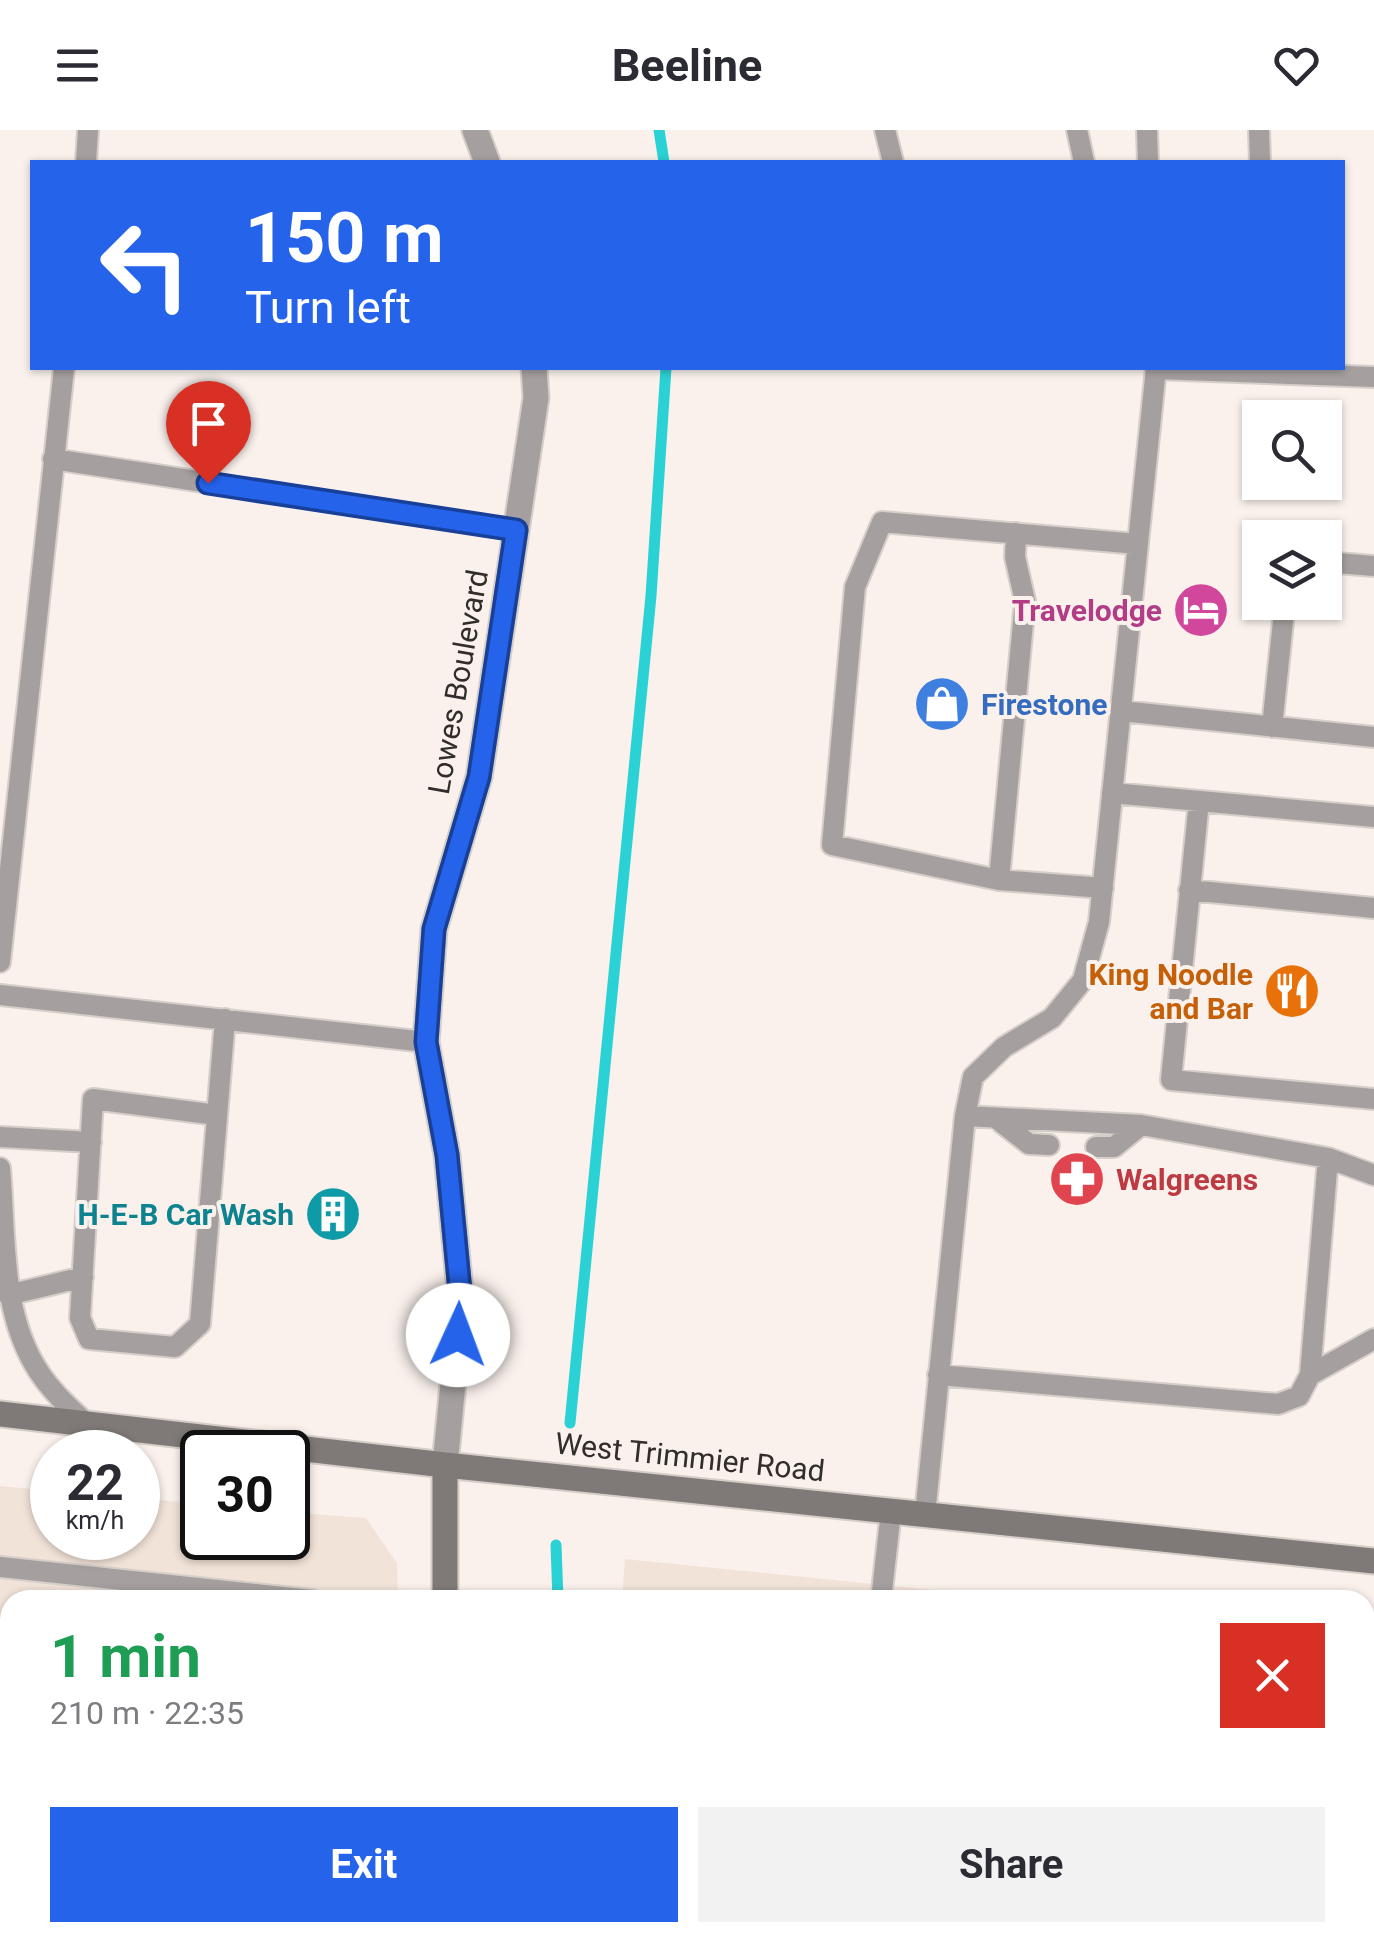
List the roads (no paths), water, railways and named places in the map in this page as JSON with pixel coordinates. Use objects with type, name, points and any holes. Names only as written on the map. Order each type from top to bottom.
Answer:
[{"type":"main road","name":"West Trimmier Road","points":[[0,1414],[445,1465],[1370,1560]]},
{"type":"main road","name":"Lowes Boulevard","points":[[445,1465],[446,1590]]},
{"type":"street","points":[[475,130],[486,160]]},
{"type":"street","name":"Lowes Boulevard","points":[[445,1465],[461,1302],[447,1155],[426,1042],[434,929],[479,777],[536,398],[534,370]]},
{"type":"lane","points":[[86,160],[88,130]]},
{"type":"lane","points":[[886,130],[893,160]]},
{"type":"lane","points":[[1076,130],[1084,160]]},
{"type":"lane","points":[[1147,130],[1148,160]]},
{"type":"lane","points":[[1259,130],[1260,160]]},
{"type":"lane","points":[[0,962],[64,370]]},
{"type":"lane","points":[[925,1514],[972,1077],[1004,1047],[1052,1018],[1083,980],[1099,922],[1156,370]]},
{"type":"lane","points":[[1263,370],[1374,378]]},
{"type":"lane","points":[[53,459],[516,530]]},
{"type":"lane","points":[[1103,888],[999,880],[832,845],[856,586],[882,522],[1138,544]]},
{"type":"lane","points":[[999,880],[1024,601],[1015,557],[1016,534]]},
{"type":"lane","points":[[1342,563],[1374,566]]},
{"type":"lane","points":[[1272,727],[1282,620]]},
{"type":"lane","points":[[1120,711],[1374,738]]},
{"type":"lane","points":[[1112,793],[1374,817]]},
{"type":"lane","points":[[1199,800],[1171,1080],[1374,1099]]},
{"type":"lane","points":[[1190,890],[1374,908]]},
{"type":"lane","points":[[0,994],[426,1042]]},
{"type":"lane","points":[[217,1114],[93,1098],[80,1318],[89,1339],[175,1348],[200,1324],[225,1019]]},
{"type":"lane","points":[[965,1116],[1141,1125],[1328,1158],[1374,1175]]},
{"type":"lane","points":[[998,1118],[1029,1144],[1048,1145]]},
{"type":"lane","points":[[1096,1148],[1114,1147],[1141,1125]]},
{"type":"lane","points":[[0,1137],[91,1142]]},
{"type":"lane","points":[[938,1375],[1278,1404],[1299,1396],[1310,1375],[1328,1158]]},
{"type":"lane","points":[[0,1168],[4,1304],[39,1372],[87,1424]]},
{"type":"lane","points":[[4,1304],[82,1277]]},
{"type":"lane","points":[[1310,1375],[1374,1339]]},
{"type":"lane","points":[[881,1590],[891,1511]]},
{"type":"lane","points":[[0,1568],[182,1590]]},
{"type":"waterway","points":[[659,130],[664,160]]},
{"type":"waterway","points":[[570,1423],[651,596],[666,370]]},
{"type":"waterway","points":[[556,1545],[558,1590]]},
{"type":"place","name":"Travelodge","points":[[1201,610]]},
{"type":"place","name":"Firestone","points":[[942,704]]},
{"type":"place","name":"King Noodle and Bar","points":[[1292,991]]},
{"type":"place","name":"Walgreens","points":[[1077,1179]]},
{"type":"place","name":"H-E-B Car Wash","points":[[333,1214]]}]
